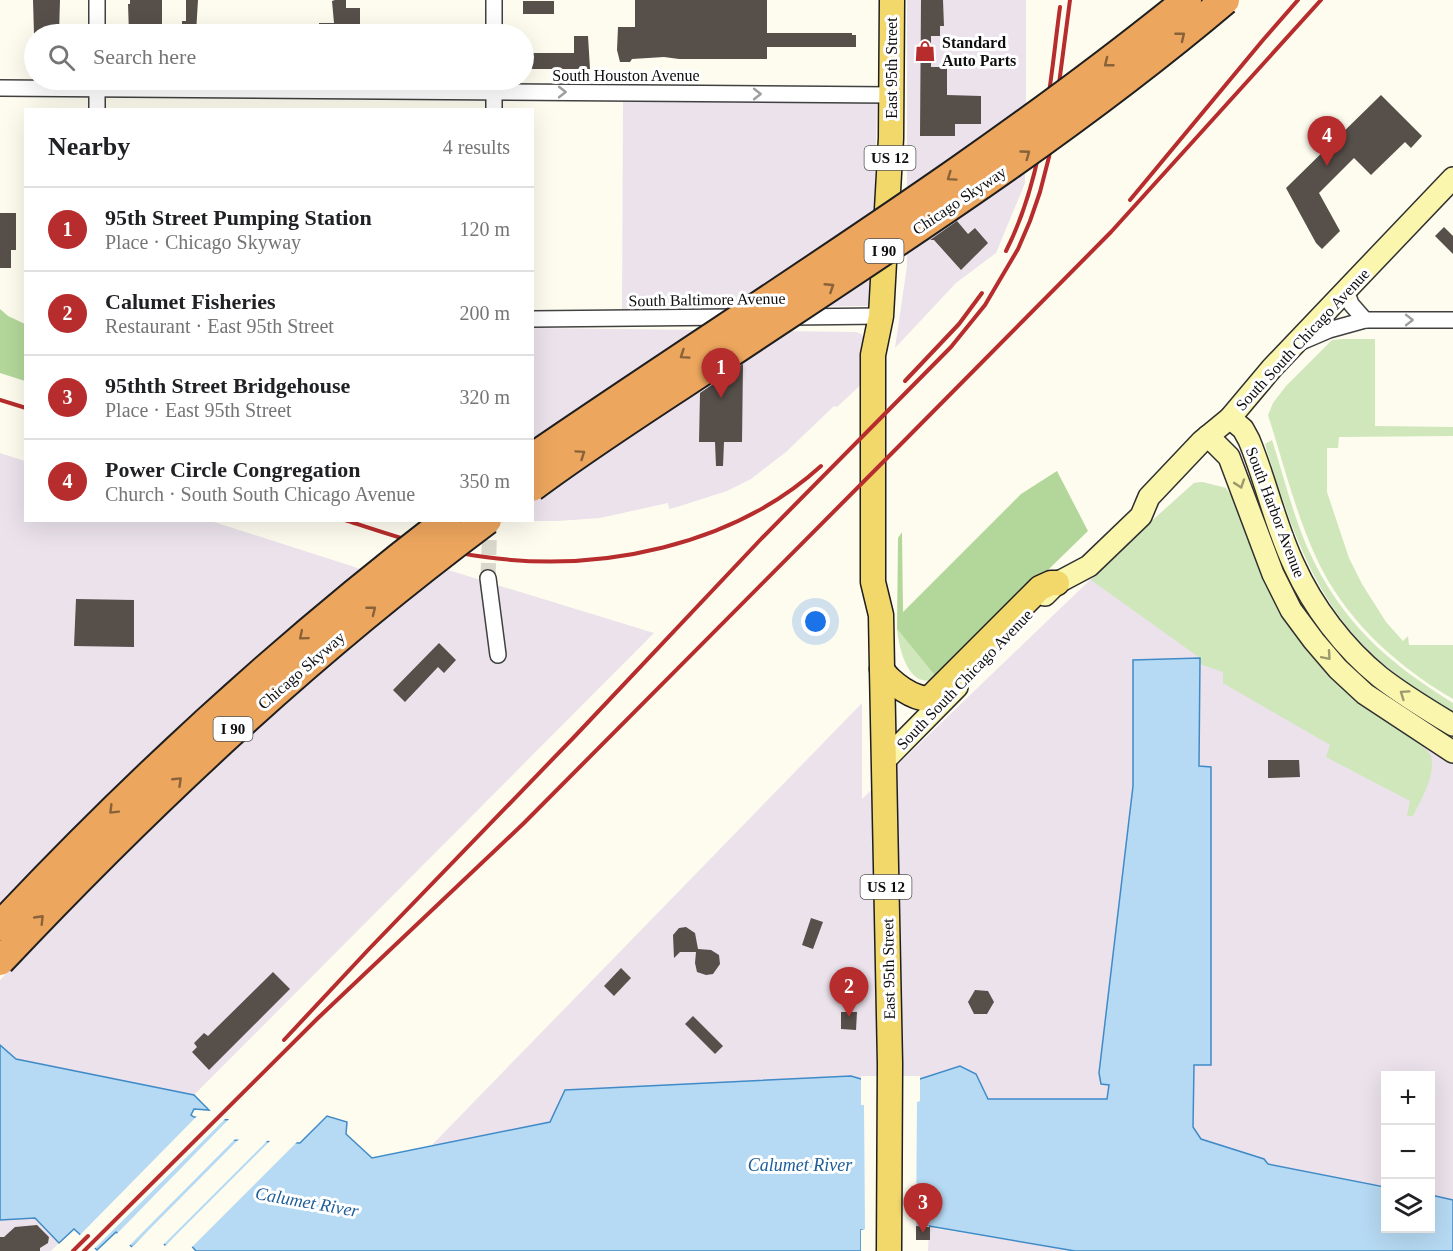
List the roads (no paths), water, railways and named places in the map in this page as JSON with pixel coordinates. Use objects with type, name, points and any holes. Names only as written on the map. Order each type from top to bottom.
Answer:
[{"type":"highway","name":"Chicago Skyway","points":[[534,457],[1002,142],[1091,76],[1187,0]]},
{"type":"highway","name":"Chicago Skyway","points":[[534,486],[1015,162],[1114,88],[1225,0]]},
{"type":"highway","name":"Chicago Skyway","points":[[0,926],[114,808],[204,723],[349,597],[444,522]]},
{"type":"highway","name":"Chicago Skyway","points":[[0,961],[131,825],[220,741],[363,616],[484,522]]},
{"type":"main road","name":"East 95th Street","points":[[889,1251],[890,1064],[881,615],[873,582],[873,355],[881,316],[891,95],[892,0]]},
{"type":"main road","name":"South South Chicago Avenue","points":[[884,761],[1064,580],[1081,558],[1134,505],[1149,497],[1208,436],[1230,418],[1293,346],[1453,178]]},
{"type":"main road","name":"South Harbor Avenue","points":[[1230,418],[1243,429],[1249,440],[1293,564],[1316,605],[1354,653],[1380,677],[1453,725]]},
{"type":"main road","name":"South Harbor Avenue","points":[[1208,436],[1229,457],[1273,573],[1291,610],[1314,641],[1338,669],[1365,694],[1453,752]]},
{"type":"main road","points":[[882,669],[884,674],[901,688],[922,699],[930,698],[1040,588],[1064,580]]},
{"type":"street","points":[[97,0],[97,24]]},
{"type":"street","points":[[494,0],[494,24]]},
{"type":"street","name":"South Houston Avenue","points":[[0,88],[24,87]]},
{"type":"street","name":"South Houston Avenue","points":[[534,87],[891,95]]},
{"type":"street","points":[[97,90],[97,108]]},
{"type":"street","points":[[494,90],[494,108]]},
{"type":"street","points":[[1346,290],[1351,304],[1365,320]]},
{"type":"street","name":"South Baltimore Avenue","points":[[534,319],[881,316]]},
{"type":"street","points":[[1293,346],[1329,330],[1365,320],[1453,320]]},
{"type":"street","points":[[488,578],[498,655]]},
{"type":"water","name":"Calumet River","points":[[1200,658],[1199,766],[1211,767],[1211,1065],[1194,1065],[1193,1127],[1201,1139],[1264,1159],[1268,1164],[1381,1186],[1381,1233],[1435,1233],[1435,1196],[1453,1200],[1453,1251],[1075,1251],[929,1226],[861,1230],[861,1251],[196,1251],[180,1233],[166,1246],[150,1231],[132,1247],[116,1232],[97,1250],[74,1229],[59,1243],[35,1218],[0,1220],[0,1045],[16,1059],[194,1095],[209,1110],[194,1109],[191,1115],[230,1120],[234,1140],[300,1143],[327,1116],[347,1122],[346,1134],[372,1158],[550,1122],[565,1090],[851,1076],[861,1079],[920,1079],[960,1066],[976,1074],[988,1099],[1107,1099],[1109,1085],[1101,1084],[1099,1073],[1133,786],[1133,660]]},
{"type":"tunnel","points":[[488,578],[490,522]]},
{"type":"railway","points":[[284,1040],[762,538],[951,347],[985,305],[1018,249],[1040,192],[1049,157],[1070,0]]},
{"type":"railway","points":[[1130,200],[1298,0]]},
{"type":"railway","points":[[84,1251],[317,1019],[524,823],[1111,232],[1321,0]]},
{"type":"railway","points":[[1006,251],[1019,222],[1037,162],[1060,7]]},
{"type":"railway","points":[[905,381],[959,324],[982,293]]},
{"type":"railway","points":[[0,400],[24,407]]},
{"type":"railway","points":[[351,522],[432,547],[485,557],[529,561],[574,561],[619,556],[663,547],[706,534],[748,516],[786,494],[821,466]]},
{"type":"railway","points":[[73,1251],[88,1236]]},
{"type":"place","name":"Standard Auto Parts","points":[[925,51]]},
{"type":"place","name":"Power Circle Congregation","points":[[1327,166]]},
{"type":"place","name":"95th Street Pumping Station","points":[[721,398]]},
{"type":"place","name":"Calumet Fisheries","points":[[849,1017]]},
{"type":"place","name":"95thth Street Bridgehouse","points":[[923,1233]]}]
